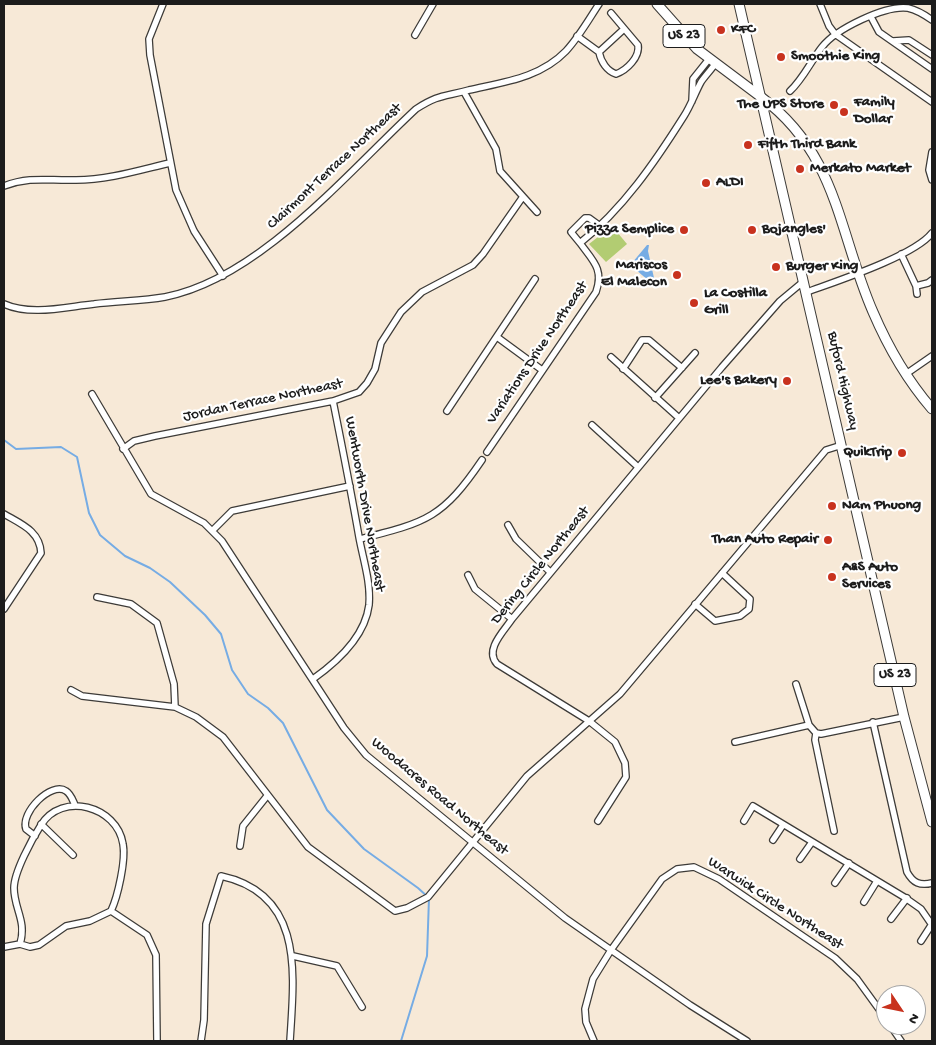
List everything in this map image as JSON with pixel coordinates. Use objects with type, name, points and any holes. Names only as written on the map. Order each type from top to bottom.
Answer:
[{"type":"main road","name":"US 23","points":[[657,4],[690,42],[712,61],[761,97]]},
{"type":"main road","name":"Buford Highway","points":[[739,4],[904,717],[932,822]]},
{"type":"main road","points":[[761,97],[794,125],[820,163],[873,313],[887,343],[906,374],[932,409]]},
{"type":"street","points":[[163,4],[149,39],[150,55],[170,163],[176,190],[194,231],[223,276]]},
{"type":"street","points":[[415,36],[433,4]]},
{"type":"street","name":"Clairmont Terrace Northeast","points":[[4,304],[41,309],[166,297],[223,276],[283,235],[416,109],[434,97],[464,92],[530,76],[548,65],[566,50],[599,4]]},
{"type":"street","points":[[820,4],[829,26],[835,34],[932,102]]},
{"type":"street","points":[[790,91],[822,46],[835,34],[871,16],[892,9],[906,8],[918,11],[932,20]]},
{"type":"street","points":[[577,36],[599,52],[601,60],[611,72],[616,74],[622,72],[637,57],[638,45],[611,13]]},
{"type":"street","points":[[871,16],[875,27],[932,69]]},
{"type":"street","points":[[599,52],[624,29]]},
{"type":"street","points":[[892,41],[910,40],[932,55]]},
{"type":"street","points":[[600,226],[589,218],[585,218],[571,232],[580,243],[600,226],[610,217],[667,141],[692,101],[693,79],[712,61]]},
{"type":"street","points":[[464,92],[496,149],[500,171],[522,198],[537,212]]},
{"type":"street","points":[[932,152],[929,170],[932,180]]},
{"type":"street","points":[[4,186],[33,178],[76,180],[118,175],[170,163]]},
{"type":"street","name":"Jordan Terrace Northeast","points":[[123,449],[134,441],[332,401],[359,392],[368,384],[375,369],[381,343],[401,312],[422,292],[473,265],[483,254],[522,198]]},
{"type":"street","points":[[807,292],[901,254],[920,244],[932,233]]},
{"type":"street","name":"Variations Drive Northeast","points":[[487,452],[590,302],[601,278],[598,269],[580,243]]},
{"type":"street","points":[[901,254],[918,294]]},
{"type":"street","points":[[447,411],[536,279]]},
{"type":"street","points":[[916,286],[932,280]]},
{"type":"street","name":"Dering Circle Northeast","points":[[598,821],[623,784],[627,771],[615,742],[589,721],[494,661],[492,650],[512,618],[679,418],[780,300],[804,281]]},
{"type":"street","points":[[497,337],[542,370]]},
{"type":"street","points":[[623,369],[642,340],[649,340],[682,368]]},
{"type":"street","points":[[656,398],[695,353]]},
{"type":"street","points":[[906,374],[932,356]]},
{"type":"street","points":[[611,358],[679,418]]},
{"type":"street","name":"Woodacres Road Northeast","points":[[92,394],[151,494],[213,530],[354,742],[366,755],[565,918],[690,1006],[747,1041]]},
{"type":"street","name":"Wentworth Drive Northeast","points":[[312,679],[336,662],[356,637],[369,606],[369,592],[360,539],[332,401]]},
{"type":"street","points":[[592,425],[638,467]]},
{"type":"street","points":[[71,690],[82,696],[175,707],[196,716],[223,736],[267,796],[308,847],[395,911],[407,908],[428,897],[527,776],[620,694],[826,450],[842,444]]},
{"type":"street","points":[[360,539],[406,527],[429,517],[446,506],[470,478],[482,460]]},
{"type":"street","points":[[213,530],[232,511],[350,486]]},
{"type":"street","points":[[4,514],[35,533],[41,542],[41,553],[4,609]]},
{"type":"street","points":[[508,525],[516,539],[550,572]]},
{"type":"street","points":[[695,604],[715,621],[740,616],[749,609],[750,599],[722,573]]},
{"type":"street","points":[[468,575],[475,589],[512,618]]},
{"type":"street","points":[[97,598],[131,604],[157,623],[174,684],[175,707]]},
{"type":"street","points":[[796,684],[809,725],[816,733],[821,734],[904,717]]},
{"type":"street","points":[[873,722],[907,872],[911,880],[921,885],[932,883]]},
{"type":"street","points":[[735,742],[809,725]]},
{"type":"street","points":[[816,733],[814,740],[834,831]]},
{"type":"street","points":[[35,836],[26,829],[25,821],[33,806],[45,795],[62,790],[67,792],[75,805]]},
{"type":"street","points":[[240,846],[243,826],[267,796]]},
{"type":"street","points":[[4,947],[20,944],[39,945],[66,926],[90,921],[111,912],[117,896],[123,844],[118,830],[104,815],[88,807],[75,805],[51,814],[41,824],[16,876],[14,887],[23,929],[20,944]]},
{"type":"street","points":[[744,821],[753,806],[907,898],[921,909],[932,924],[921,941]]},
{"type":"street","points":[[41,824],[73,855]]},
{"type":"street","points":[[773,840],[784,825]]},
{"type":"street","points":[[800,859],[812,842]]},
{"type":"street","points":[[835,883],[849,863]]},
{"type":"street","name":"Warwick Circle Northeast","points":[[594,1041],[586,1022],[586,1001],[593,979],[610,950],[662,879],[677,869],[694,866],[719,879],[841,963],[867,991],[876,1004]]},
{"type":"street","points":[[201,1041],[204,1020],[206,924],[221,876],[239,880],[267,899],[280,915],[293,956],[290,1041]]},
{"type":"street","points":[[864,902],[877,881]]},
{"type":"street","points":[[890,919],[907,898]]},
{"type":"street","points":[[111,912],[137,926],[147,935],[154,951],[157,1041]]},
{"type":"street","points":[[293,956],[336,966],[362,1007]]},
{"type":"green space","points":[[612,226],[627,244],[606,262],[589,244]]},
{"type":"water","points":[[649,245],[648,251],[656,287],[635,269],[632,263]]},
{"type":"waterway","points":[[4,440],[16,449],[61,447],[77,457],[89,513],[100,535],[125,556],[150,568],[170,582],[205,615],[221,634],[232,670],[248,694],[268,708],[283,723],[327,810],[364,849],[429,898],[427,956],[401,1041]]},
{"type":"place","name":"KFC","points":[[721,30]]},
{"type":"place","name":"Smoothie King","points":[[781,57]]},
{"type":"place","name":"The UPS Store","points":[[834,105]]},
{"type":"place","name":"Family Dollar","points":[[844,112]]},
{"type":"place","name":"Fifth Third Bank","points":[[748,145]]},
{"type":"place","name":"Merkato Market","points":[[800,169]]},
{"type":"place","name":"ALDI","points":[[706,183]]},
{"type":"place","name":"Pizza Semplice","points":[[684,230]]},
{"type":"place","name":"Bojangles'","points":[[752,230]]},
{"type":"place","name":"Burger King","points":[[776,267]]},
{"type":"place","name":"Mariscos El Malecon","points":[[677,275]]},
{"type":"place","name":"La Costilla Grill","points":[[694,303]]},
{"type":"place","name":"Lee's Bakery","points":[[787,381]]},
{"type":"place","name":"QuikTrip","points":[[902,453]]},
{"type":"place","name":"Nam Phuong","points":[[832,506]]},
{"type":"place","name":"Than Auto Repair","points":[[828,540]]},
{"type":"place","name":"A&S Auto Services","points":[[832,577]]}]
